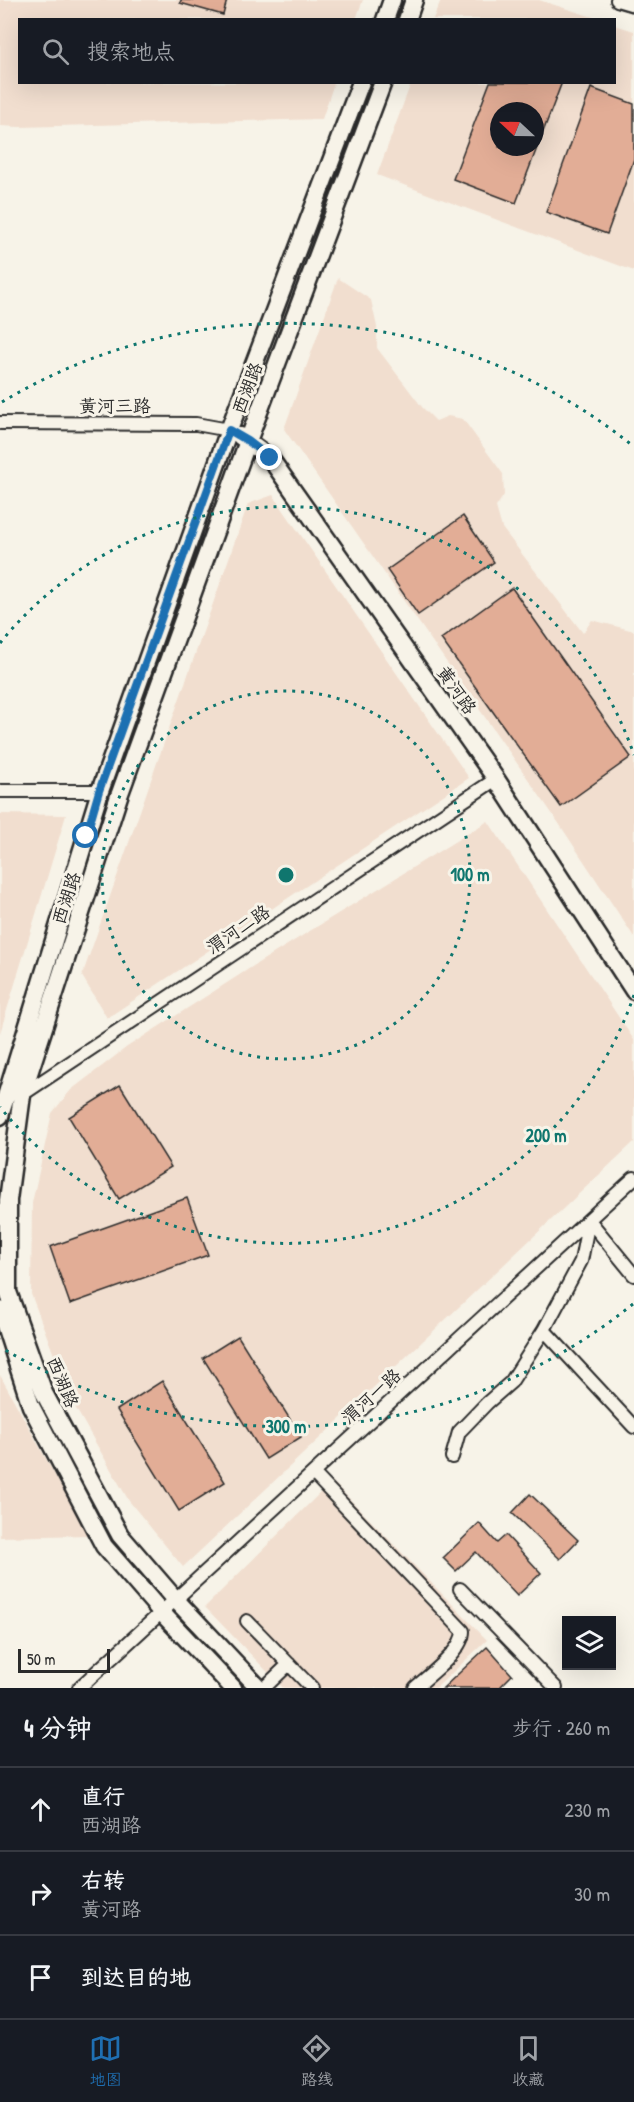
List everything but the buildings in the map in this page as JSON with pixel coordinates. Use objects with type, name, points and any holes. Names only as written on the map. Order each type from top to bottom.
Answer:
[{"type":"main road","points":[[386,18],[392,0]]},
{"type":"main road","points":[[408,18],[414,0]]},
{"type":"main road","name":"西湖路","points":[[0,1112],[99,791],[229,430],[360,84]]},
{"type":"main road","name":"西湖路","points":[[233,1688],[162,1613],[104,1546],[31,1406],[6,1319],[8,1200],[22,1095],[119,796],[248,441],[382,84]]},
{"type":"main road","name":"黄河路","points":[[229,430],[270,458],[496,779],[634,991]]},
{"type":"main road","name":"西湖路","points":[[6,1319],[120,1535],[176,1600],[259,1688]]},
{"type":"street","points":[[617,0],[634,5]]},
{"type":"street","name":"黄河三路","points":[[0,423],[196,424],[229,430]]},
{"type":"street","name":"渭河二路","points":[[0,1112],[22,1095],[496,779]]},
{"type":"street","points":[[0,791],[99,791]]},
{"type":"street","name":"渭河一路","points":[[79,1688],[634,1179]]},
{"type":"street","points":[[589,1220],[634,1275]]},
{"type":"street","points":[[452,1457],[459,1432],[511,1382],[544,1330],[581,1261],[589,1220]]},
{"type":"street","points":[[544,1330],[634,1427]]},
{"type":"street","points":[[313,1473],[463,1632],[463,1639],[458,1648],[415,1688]]},
{"type":"street","points":[[459,1589],[556,1688]]},
{"type":"street","points":[[247,1621],[312,1688]]},
{"type":"street","points":[[264,1688],[289,1664]]},
{"type":"shaded area","points":[[0,0],[363,0],[356,18],[18,18],[18,84],[334,84],[322,119],[0,126]]},
{"type":"shaded area","points":[[441,0],[539,0],[596,18],[433,18]]},
{"type":"shaded area","points":[[616,25],[634,31],[634,271],[377,175],[411,84],[616,84]]},
{"type":"shaded area","points":[[338,278],[371,300],[377,327],[377,348],[422,407],[436,421],[448,416],[463,419],[503,474],[504,495],[496,507],[502,528],[583,633],[592,620],[634,631],[634,937],[558,822],[284,429]]},
{"type":"shaded area","points":[[273,495],[469,778],[107,1018],[82,976],[248,504]]},
{"type":"shaded area","points":[[0,814],[66,815],[0,1033]]},
{"type":"shaded area","points":[[488,821],[634,1040],[634,1142],[183,1567],[129,1501],[71,1400],[31,1294],[32,1203],[52,1113],[71,1090],[127,1047]]},
{"type":"shaded area","points":[[0,1375],[1,1377],[88,1535],[0,1537]]},
{"type":"shaded area","points":[[332,1481],[487,1640],[436,1688],[283,1688],[205,1607]]},
{"type":"route","points":[[86,836],[99,791],[229,430],[270,458]]}]
